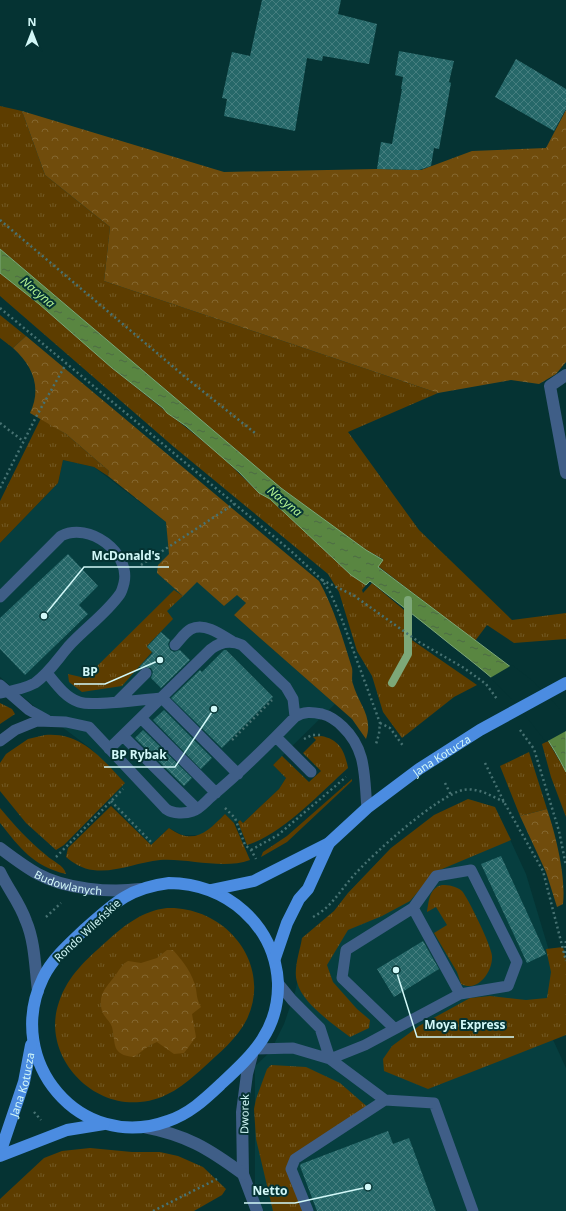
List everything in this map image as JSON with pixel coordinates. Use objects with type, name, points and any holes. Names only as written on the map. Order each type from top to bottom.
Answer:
[{"type":"main road","name":"Jana Kotucza","points":[[209,890],[254,881],[329,843],[367,808],[419,769],[480,730],[566,683]]},
{"type":"main road","name":"Jana Kotucza","points":[[275,958],[290,916],[308,889],[329,843]]},
{"type":"main road","name":"Rondo Wileńskie","points":[[183,883],[209,890],[225,896],[239,906],[251,918],[264,935],[275,958],[278,997],[274,1016],[265,1036],[254,1052],[189,1112],[166,1122],[144,1127],[124,1127],[108,1124],[91,1118],[78,1111],[66,1102],[49,1082],[34,1054],[32,1037],[34,1004],[38,991],[52,964],[67,946],[115,902],[145,888],[163,884],[183,883]]},
{"type":"main road","name":"Jana Kotucza","points":[[0,1155],[24,1082],[32,1037]]},
{"type":"main road","name":"Jana Kotucza","points":[[0,1155],[67,1130],[108,1124]]},
{"type":"street","points":[[566,375],[550,386],[566,473]]},
{"type":"street","name":"Budowlanych","points":[[0,848],[38,875],[58,882],[89,888],[112,890],[145,888]]},
{"type":"street","points":[[0,872],[7,888],[19,904],[28,927],[38,991]]},
{"type":"street","name":"Dworek","points":[[254,1052],[246,1074],[242,1106],[243,1174],[257,1211]]},
{"type":"street","points":[[144,1127],[176,1135],[198,1143],[212,1151],[243,1174]]},
{"type":"lane","points":[[0,597],[61,536],[66,533],[83,532],[98,537],[120,559],[125,574],[120,594],[68,648],[47,674],[22,689],[2,690]]},
{"type":"lane","points":[[175,645],[189,631],[199,627],[213,631],[246,647],[284,684],[293,699],[295,717]]},
{"type":"lane","points":[[109,750],[216,645],[233,642]]},
{"type":"lane","points":[[47,674],[63,692],[78,702],[91,704],[162,698]]},
{"type":"lane","points":[[118,702],[146,674]]},
{"type":"lane","points":[[2,690],[28,710],[48,721]]},
{"type":"lane","points":[[162,698],[238,774]]},
{"type":"lane","points":[[0,741],[22,726],[48,721],[66,722],[89,727],[109,750],[170,812],[182,813],[196,809],[216,793],[238,774],[295,717],[302,713],[315,712],[333,718],[353,736],[362,755],[367,808]]},
{"type":"lane","points":[[141,718],[216,793]]},
{"type":"lane","points":[[123,736],[196,809]]},
{"type":"lane","points":[[276,737],[311,772]]},
{"type":"lane","points":[[330,1059],[365,1045],[395,1029],[460,994],[508,986],[518,962],[471,870],[436,876],[413,908],[346,950],[342,978],[395,1029]]},
{"type":"lane","points":[[413,908],[460,994]]},
{"type":"lane","points":[[278,984],[320,1028],[330,1059]]},
{"type":"lane","points":[[254,1052],[293,1048],[330,1059],[385,1100],[434,1103],[473,1211]]},
{"type":"lane","points":[[308,1211],[291,1169],[295,1159],[385,1100]]},
{"type":"path","points":[[0,220],[255,434]]},
{"type":"path","points":[[0,308],[291,551],[322,580],[336,604],[380,723],[376,743],[363,762],[278,835],[251,850]]},
{"type":"path","points":[[0,488],[23,441],[66,364]]},
{"type":"path","points":[[0,423],[23,441]]},
{"type":"path","points":[[125,574],[162,553],[234,504]]},
{"type":"path","points":[[322,580],[353,595],[419,642],[464,668],[486,684],[499,702]]},
{"type":"path","points":[[231,741],[275,698]]},
{"type":"path","points":[[380,723],[390,728],[404,746]]},
{"type":"path","points":[[516,725],[534,749],[559,832],[566,866]]},
{"type":"path","points":[[290,751],[307,738],[326,735]]},
{"type":"path","points":[[485,764],[504,802],[543,871],[566,961]]},
{"type":"path","points":[[56,857],[135,777]]},
{"type":"path","points":[[445,784],[451,795]]},
{"type":"path","points":[[309,918],[329,907],[355,874],[375,853],[423,814],[451,795],[464,790],[475,790],[504,802]]},
{"type":"path","points":[[111,801],[152,843]]},
{"type":"path","points":[[227,810],[235,818],[245,845],[251,850],[257,863]]},
{"type":"path","points":[[43,919],[64,900]]},
{"type":"path","points":[[565,956],[566,940]]},
{"type":"path","points":[[32,1110],[42,1120]]},
{"type":"path","points":[[153,1211],[220,1177]]},
{"type":"shaded area","points":[[63,460],[94,467],[166,522],[170,554],[224,606],[237,594],[246,603],[234,615],[335,704],[273,765],[286,778],[279,789],[243,823],[240,820],[234,823],[225,814],[208,831],[201,835],[182,835],[169,828],[151,845],[108,801],[125,783],[90,748],[34,706],[0,677],[0,543],[58,483]]},
{"type":"shaded area","points":[[468,799],[495,807],[526,874],[559,984],[544,1020],[566,1068],[566,1211],[262,1211],[255,1191],[255,1066],[270,1052],[284,1024],[295,992],[304,953],[348,893],[391,848]]},
{"type":"green space","points":[[0,106],[22,111],[45,175],[110,227],[104,281],[438,393],[348,432],[419,530],[512,620],[566,613],[566,639],[514,643],[487,625],[475,641],[378,566],[383,559],[366,550],[281,488],[0,249]]},
{"type":"green space","points":[[566,110],[566,362],[556,374],[539,384],[511,380],[438,393],[104,281],[110,227],[45,175],[22,111],[224,172],[377,169],[421,170],[472,151],[546,148]]},
{"type":"green space","points":[[0,273],[39,304],[112,368],[219,454],[259,493],[270,499],[351,575],[366,585],[362,590],[363,593],[372,583],[404,610],[406,636],[477,685],[454,697],[402,738],[383,712],[372,676],[357,651],[339,592],[328,574],[174,447],[0,296]]},
{"type":"green space","points":[[0,315],[26,336],[13,348],[0,338]]},
{"type":"green space","points":[[26,336],[319,581],[338,624],[352,668],[352,680],[355,691],[367,717],[368,731],[366,739],[352,719],[234,615],[246,603],[237,595],[224,606],[197,582],[183,596],[157,573],[158,565],[169,554],[166,522],[108,476],[109,471],[66,434],[30,413],[34,404],[34,378],[26,362],[13,348]]},
{"type":"green space","points":[[41,418],[66,434],[109,471],[108,476],[94,467],[63,460],[58,483],[0,543],[0,501]]},
{"type":"green space","points":[[174,590],[183,596],[167,611],[173,619],[147,646],[152,652],[122,686],[82,692],[69,682],[68,674],[85,678]]},
{"type":"green space","points":[[0,703],[12,709],[15,714],[0,724]]},
{"type":"green space","points":[[45,735],[58,735],[81,743],[99,756],[125,783],[64,845],[56,850],[26,823],[0,791],[0,763],[6,754],[28,739]]},
{"type":"green space","points":[[321,736],[337,743],[343,751],[348,768],[300,812],[274,832],[261,840],[247,845],[238,822],[240,820],[243,823],[279,789],[286,778],[273,765],[282,756],[309,782],[321,771],[303,753],[316,740],[313,737]]},
{"type":"green space","points":[[548,741],[566,772],[566,817],[551,777],[542,744]]},
{"type":"green space","points":[[529,752],[547,809],[520,816],[500,766]]},
{"type":"green space","points":[[352,779],[352,781],[287,842],[261,857],[263,852],[287,836]]},
{"type":"green space","points":[[468,799],[495,807],[511,840],[435,872],[410,901],[382,916],[348,930],[327,965],[333,982],[357,1009],[370,1020],[369,1028],[350,1037],[311,1005],[300,990],[297,982],[296,971],[302,938],[334,911],[348,893],[391,848],[434,815]]},
{"type":"green space","points":[[111,806],[151,845],[169,828],[186,836],[200,834],[206,831],[225,814],[234,823],[250,860],[239,863],[217,864],[160,860],[119,869],[102,871],[82,867],[66,857],[68,848]]},
{"type":"green space","points":[[0,808],[16,827],[48,857],[63,868],[66,874],[55,871],[36,861],[21,848],[0,823]]},
{"type":"green space","points":[[547,809],[554,831],[562,869],[564,893],[563,904],[557,907],[546,872],[520,816]]},
{"type":"green space","points":[[442,885],[452,886],[462,891],[479,923],[491,951],[492,962],[487,974],[479,983],[473,986],[461,984],[457,972],[434,933],[447,925],[436,907],[427,912],[429,899],[432,892],[434,889]]},
{"type":"green space","points":[[167,908],[188,910],[208,917],[225,927],[238,942],[248,959],[254,978],[253,998],[247,1019],[238,1033],[221,1051],[189,1080],[174,1091],[149,1101],[140,1102],[121,1101],[103,1096],[87,1086],[73,1073],[63,1057],[57,1040],[55,1021],[59,1002],[67,984],[92,954],[127,924],[150,912]]},
{"type":"green space","points":[[563,947],[566,960],[566,1035],[428,1089],[384,1071],[383,1059],[392,1046],[419,1026],[470,998],[490,996],[526,1000],[547,998],[551,972],[546,949]]},
{"type":"green space","points":[[167,950],[173,950],[187,968],[195,983],[198,1000],[201,1007],[192,1014],[196,1037],[184,1053],[174,1054],[157,1042],[150,1045],[134,1057],[121,1054],[116,1048],[112,1027],[102,1011],[101,1000],[103,992],[122,966],[128,961],[141,963],[157,958]]},
{"type":"green space","points":[[271,1065],[306,1067],[340,1083],[371,1110],[295,1159],[302,1211],[273,1211],[256,1139],[254,1109],[256,1099],[267,1069]]},
{"type":"green space","points":[[90,1148],[132,1152],[160,1152],[178,1156],[203,1167],[226,1189],[222,1195],[194,1211],[0,1211],[0,1199],[44,1158],[62,1151]]},
{"type":"water","name":"Nacyna","points":[[0,249],[281,488],[366,550],[383,560],[378,567],[532,683],[566,723],[566,772],[543,733],[530,716],[502,687],[370,581],[366,585],[351,575],[270,499],[259,493],[239,472],[186,426],[167,413],[163,408],[112,368],[39,304],[0,273]]},
{"type":"pier","points":[[512,665],[533,681],[558,707],[566,719],[566,731],[546,742],[514,701],[490,678]]},
{"type":"building","points":[[262,0],[341,0],[338,14],[377,24],[369,64],[323,56],[322,61],[307,58],[295,131],[224,116],[227,99],[222,98],[232,52],[250,56]]},
{"type":"building","points":[[399,51],[454,61],[449,82],[451,83],[439,149],[434,148],[431,166],[419,170],[377,169],[381,142],[392,144],[403,77],[395,75]]},
{"type":"building","points":[[516,59],[566,89],[566,109],[554,131],[495,97]]},
{"type":"building","points":[[68,554],[98,586],[79,605],[88,614],[25,675],[0,649],[0,618]]},
{"type":"building","points":[[161,632],[170,640],[168,644],[170,650],[174,652],[180,650],[190,660],[161,688],[151,678],[153,672],[151,668],[139,667],[153,653],[147,647]]},
{"type":"building","points":[[224,650],[226,650],[273,697],[222,748],[171,698],[200,670],[202,672]]},
{"type":"building","points":[[164,710],[212,758],[201,769],[153,720]]},
{"type":"building","points":[[143,730],[192,778],[184,786],[135,738]]},
{"type":"building","points":[[501,856],[546,954],[527,963],[481,864]]},
{"type":"building","points":[[423,941],[439,969],[394,997],[377,969]]},
{"type":"building","points":[[388,1131],[393,1144],[409,1138],[436,1211],[317,1211],[300,1166],[301,1164]]},
{"type":"waterway","points":[[392,683],[408,654],[408,600]]},
{"type":"place","name":"McDonald's","points":[[44,616]]},
{"type":"place","name":"BP","points":[[160,660]]},
{"type":"place","name":"BP Rybak","points":[[214,709]]},
{"type":"place","name":"Moya Express","points":[[396,970]]},
{"type":"place","name":"Netto","points":[[368,1187]]}]
